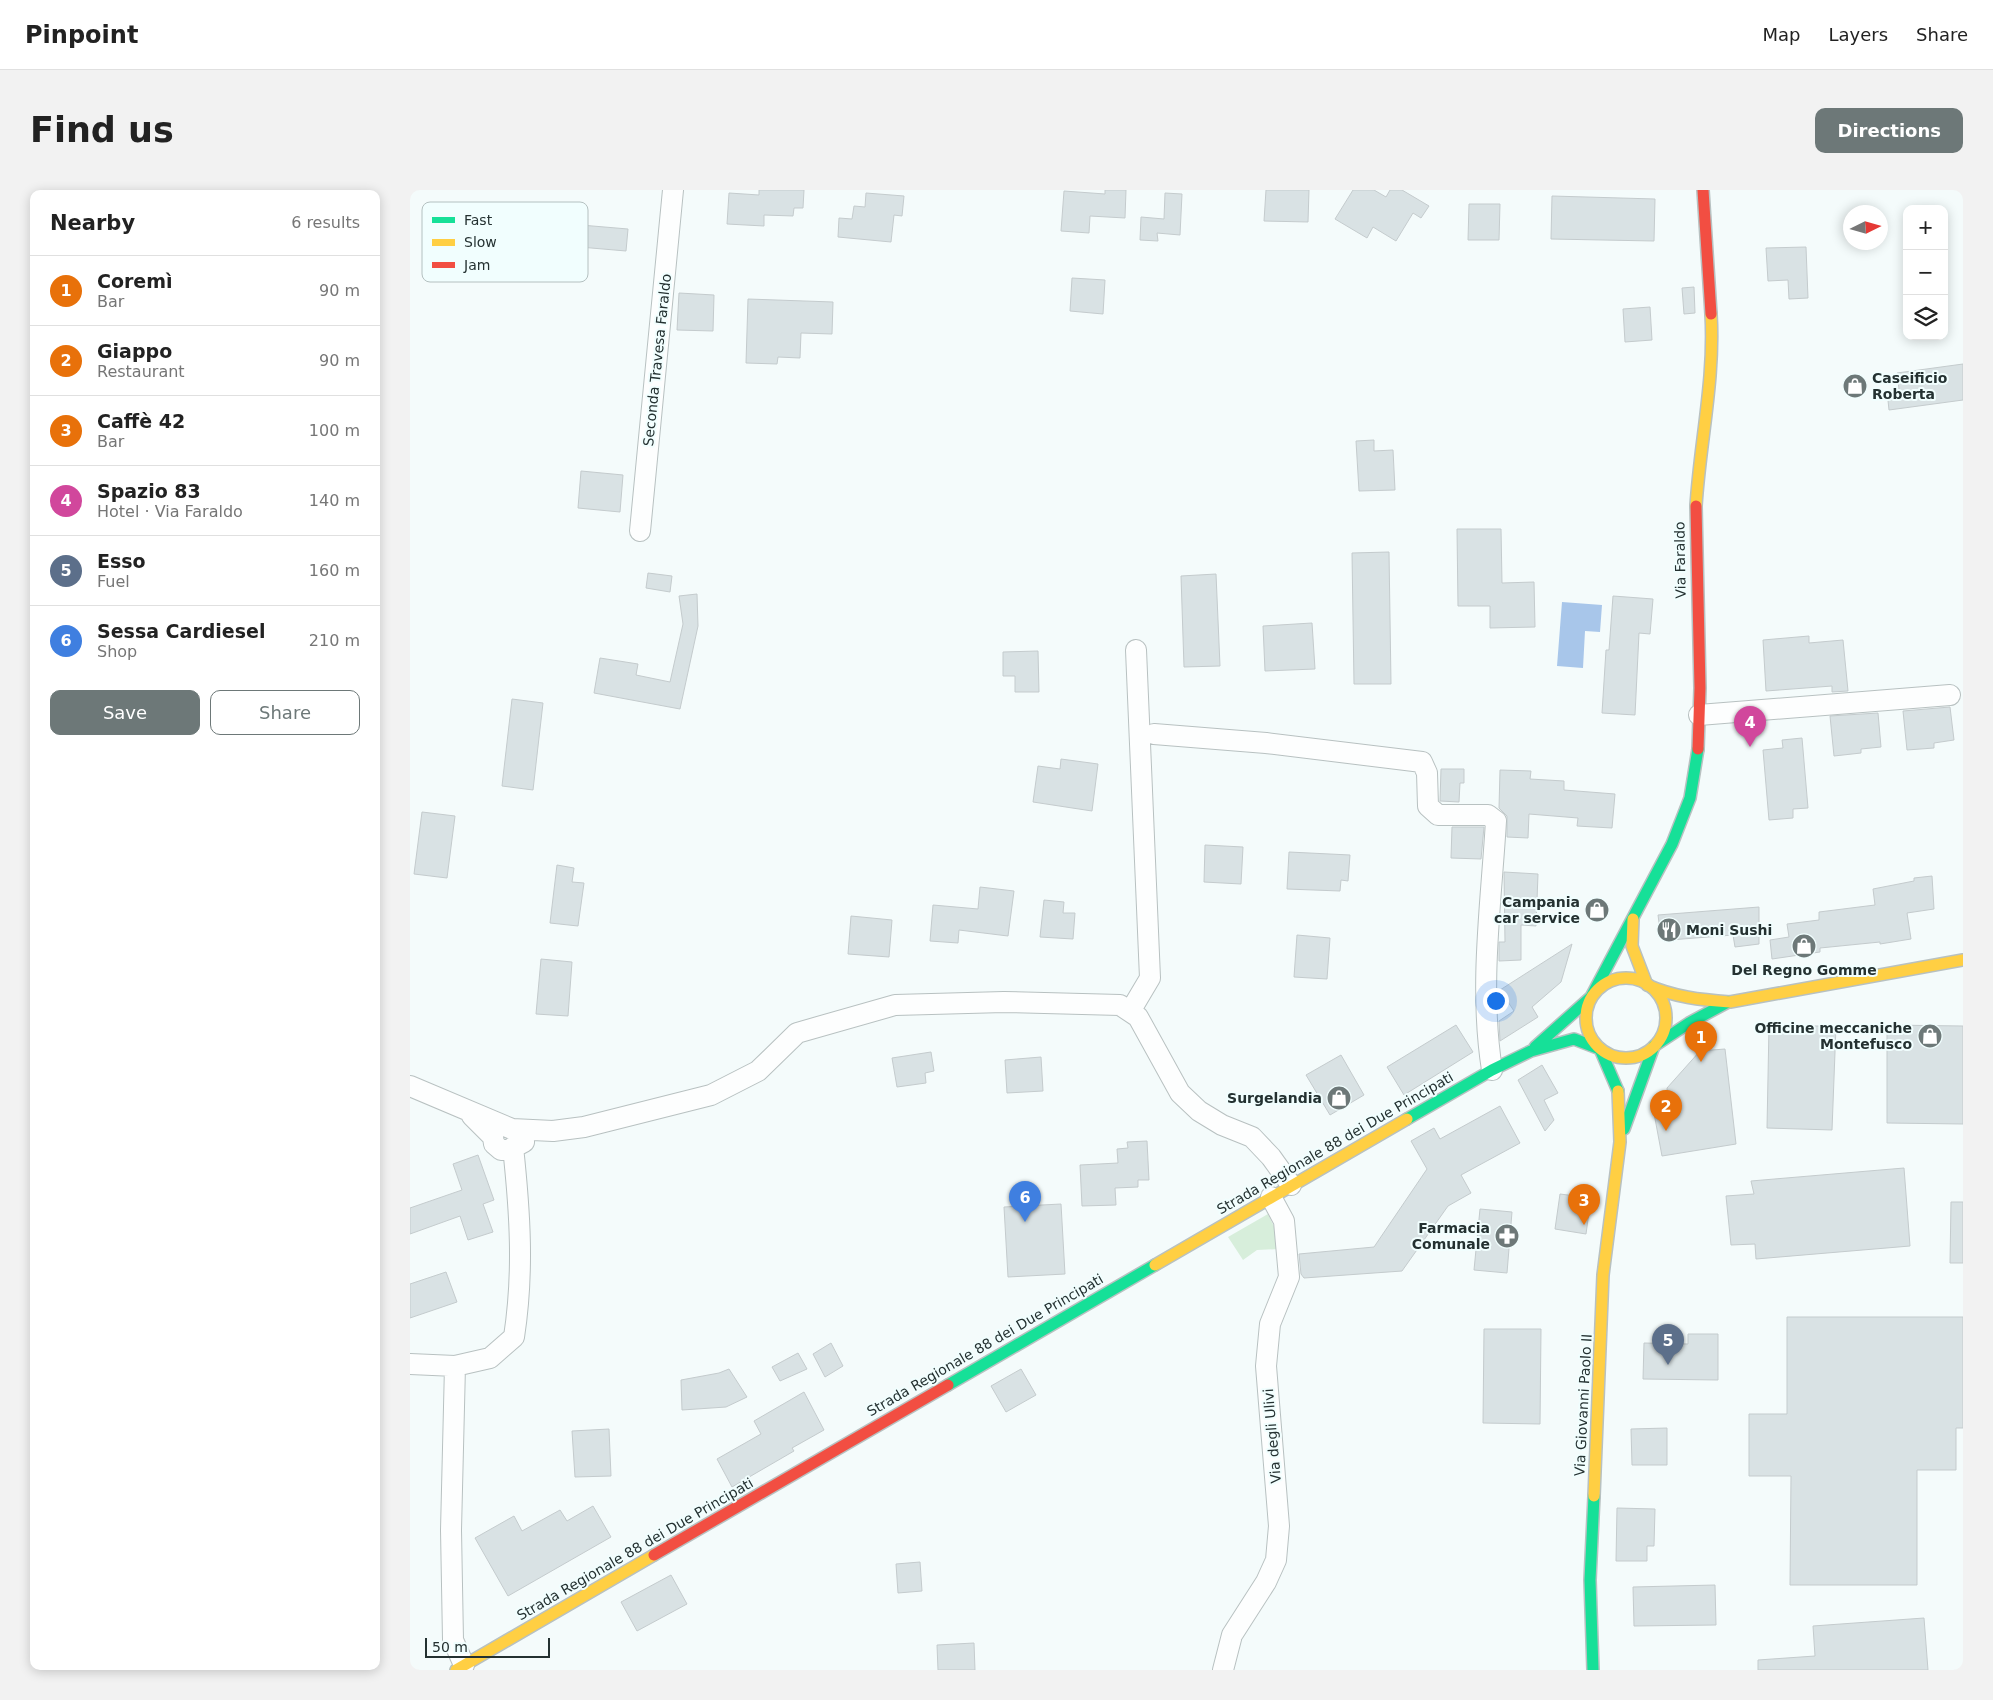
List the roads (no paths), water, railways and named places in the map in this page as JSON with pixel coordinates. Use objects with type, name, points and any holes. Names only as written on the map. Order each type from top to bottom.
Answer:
[{"type":"main road","name":"Via Faraldo","points":[[1591,997],[1672,844],[1690,798],[1698,756],[1699,715],[1694,516],[1713,346],[1703,190]]},
{"type":"main road","points":[[1620,1142],[1654,1046],[1664,1029],[1666,1015],[1659,997],[1648,985],[1632,946],[1634,918]]},
{"type":"main road","name":"Strada Regionale 88 dei Due Principati","points":[[1531,1051],[1601,986],[1617,979],[1634,979],[1669,995],[1684,999],[1730,1002],[1963,960]]},
{"type":"main road","points":[[1591,997],[1586,1021],[1589,1034],[1600,1049],[1618,1087],[1620,1142]]},
{"type":"main road","name":"Strada Regionale 88 dei Due Principati","points":[[460,1668],[1271,1196],[1492,1070],[1531,1051],[1574,1039],[1612,1056],[1626,1058],[1644,1053],[1689,1023],[1730,1002]]},
{"type":"main road","name":"Via Giovanni Paolo II","points":[[1592,1670],[1590,1580],[1604,1275],[1620,1142]]},
{"type":"street","name":"Seconda Travesa Faraldo","points":[[640,531],[674,190]]},
{"type":"street","points":[[1131,1010],[1150,978],[1136,650]]},
{"type":"street","points":[[1699,715],[1950,695]]},
{"type":"street","points":[[1154,734],[1266,743],[1422,762],[1427,773],[1428,806],[1438,816],[1488,815],[1496,822],[1486,969],[1486,1032],[1492,1070]]},
{"type":"street","points":[[507,1139],[584,1127],[711,1095],[758,1071],[797,1033],[895,1005],[1004,1002],[1120,1005],[1131,1010],[1138,1017],[1180,1093],[1198,1111],[1222,1125],[1252,1137],[1271,1157],[1291,1185]]},
{"type":"street","points":[[410,1086],[466,1110],[507,1139],[520,1207],[520,1294],[514,1337],[490,1358],[455,1366],[410,1364]]},
{"type":"street","name":"Via degli Ulivi","points":[[1223,1670],[1232,1635],[1262,1590],[1276,1560],[1278,1526],[1266,1366],[1270,1324],[1289,1277],[1284,1221],[1271,1196]]},
{"type":"street","points":[[455,1366],[452,1530],[453,1640],[460,1668]]},
{"type":"water","points":[[1562,602],[1602,605],[1600,632],[1585,631],[1583,668],[1557,666]]},
{"type":"place","name":"Caseificio Roberta","points":[[1855,386]]},
{"type":"place","name":"Spazio 83","points":[[1750,747]]},
{"type":"place","name":"Campania car service","points":[[1597,910]]},
{"type":"place","name":"Moni Sushi","points":[[1669,930]]},
{"type":"place","name":"Del Regno Gomme","points":[[1804,946]]},
{"type":"place","name":"Officine meccaniche Montefusco","points":[[1930,1036]]},
{"type":"place","name":"Coremì","points":[[1701,1062]]},
{"type":"place","name":"Surgelandia","points":[[1339,1098]]},
{"type":"place","name":"Giappo","points":[[1666,1131]]},
{"type":"place","name":"Sessa Cardiesel","points":[[1025,1222]]},
{"type":"place","name":"Caffè 42","points":[[1584,1225]]},
{"type":"place","name":"Farmacia Comunale","points":[[1507,1236]]},
{"type":"place","name":"Esso","points":[[1668,1365]]}]
